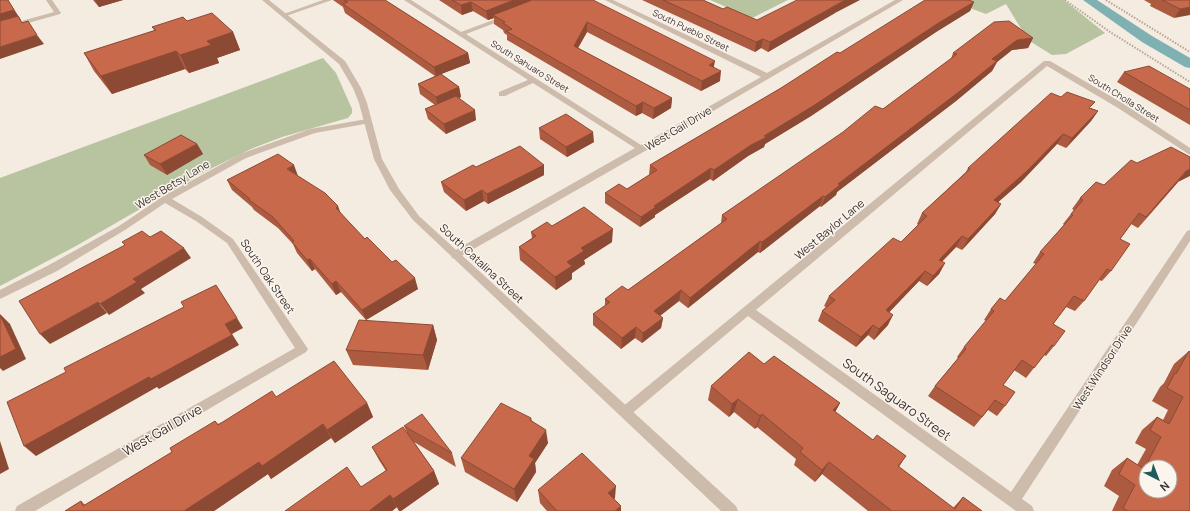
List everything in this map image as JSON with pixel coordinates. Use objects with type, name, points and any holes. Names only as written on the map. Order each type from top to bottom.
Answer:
[{"type":"street","points":[[0,29],[58,13],[49,0]]},
{"type":"street","name":"South Catalina Street","points":[[265,0],[342,63],[357,88],[378,159],[395,190],[416,218],[731,511]]},
{"type":"street","points":[[284,15],[329,0]]},
{"type":"street","name":"South Sahuaro Street","points":[[407,0],[642,149]]},
{"type":"street","name":"South Pueblo Street","points":[[608,0],[766,76]]},
{"type":"street","name":"West Gail Drive","points":[[456,255],[900,0]]},
{"type":"street","points":[[461,34],[513,14]]},
{"type":"street","name":"South Cholla Street","points":[[1047,63],[1121,106],[1190,152]]},
{"type":"street","name":"West Baylor Lane","points":[[625,412],[1047,63]]},
{"type":"street","points":[[502,94],[534,80]]},
{"type":"street","name":"West Betsy Lane","points":[[0,295],[53,268],[108,236],[165,199],[243,156],[312,131],[367,121]]},
{"type":"street","name":"South Oak Street","points":[[165,199],[199,219],[230,241],[302,349]]},
{"type":"street","name":"West Windsor Drive","points":[[1013,501],[1190,233]]},
{"type":"street","name":"South Saguaro Street","points":[[749,311],[1027,511]]},
{"type":"street","name":"West Gail Drive","points":[[22,511],[302,349]]},
{"type":"path","points":[[1065,0],[1110,32],[1190,82]]},
{"type":"path","points":[[1106,0],[1190,52]]},
{"type":"green space","points":[[710,0],[788,0],[752,18]]},
{"type":"green space","points":[[948,0],[1064,0],[1105,33],[1066,54],[1052,55],[1028,40],[1006,4],[986,14]]},
{"type":"green space","points":[[323,58],[336,73],[352,109],[352,113],[348,118],[282,137],[251,149],[206,171],[76,246],[0,286],[0,178]]},
{"type":"building","points":[[0,0],[8,0],[14,10],[0,14]]},
{"type":"building","points":[[344,0],[385,0],[468,53],[434,67],[343,4],[348,2]]},
{"type":"building","points":[[452,0],[514,0],[486,11],[471,2],[461,5]]},
{"type":"building","points":[[532,0],[593,0],[715,61],[709,65],[721,71],[702,81],[587,22],[574,46],[672,98],[654,108],[643,102],[636,106],[506,31],[512,29],[503,23],[505,22],[493,15]]},
{"type":"building","points":[[663,0],[703,0],[723,9],[727,7],[757,20],[797,0],[845,0],[770,42],[763,39],[756,42]]},
{"type":"building","points":[[925,0],[969,0],[974,2],[940,22],[813,106],[764,136],[767,137],[751,145],[714,170],[711,168],[654,206],[656,207],[641,217],[605,193],[619,184],[627,189],[657,170],[650,165],[781,88],[837,52],[840,53]]},
{"type":"building","points":[[1162,0],[1190,0],[1190,7],[1180,9]]},
{"type":"building","points":[[212,13],[233,32],[207,41],[211,45],[180,55],[176,51],[101,76],[84,53],[156,30],[152,27],[183,17],[187,21]]},
{"type":"building","points":[[18,16],[22,23],[28,21],[37,35],[0,47],[0,21]]},
{"type":"building","points":[[1009,21],[1033,38],[1017,40],[992,59],[997,61],[960,91],[838,184],[840,185],[825,197],[823,196],[762,242],[760,241],[690,298],[681,290],[654,311],[663,318],[643,333],[636,327],[622,338],[593,314],[610,302],[605,299],[622,286],[628,290],[727,219],[722,215],[843,132],[875,106],[883,109],[957,54],[953,53],[994,22]]},
{"type":"building","points":[[1149,66],[1190,89],[1190,110],[1124,72]]},
{"type":"building","points":[[441,74],[459,87],[436,97],[418,84]]},
{"type":"building","points":[[1067,92],[1095,102],[1089,108],[1098,111],[1072,138],[1063,134],[1027,171],[994,200],[1001,204],[968,239],[962,236],[939,260],[945,263],[933,276],[925,271],[886,310],[893,315],[879,329],[873,325],[861,337],[822,311],[835,300],[829,296],[893,238],[901,242],[927,216],[922,213],[970,169],[968,168],[1051,93],[1061,97]]},
{"type":"building","points":[[456,96],[475,110],[444,124],[425,109]]},
{"type":"building","points":[[566,114],[593,132],[566,147],[539,128]]},
{"type":"building","points":[[181,135],[197,144],[160,164],[144,155]]},
{"type":"building","points":[[520,146],[544,165],[487,194],[482,190],[464,200],[441,182],[473,165],[476,167]]},
{"type":"building","points":[[1171,147],[1190,157],[1190,169],[1186,171],[1146,217],[1139,213],[1120,239],[1130,244],[1111,271],[1107,269],[1084,301],[1074,296],[1053,324],[1065,331],[1054,346],[1052,345],[1034,368],[1022,360],[1003,385],[1015,392],[1005,406],[995,400],[982,417],[935,386],[966,349],[964,347],[994,311],[991,309],[1000,298],[1005,301],[1044,254],[1040,252],[1073,215],[1071,214],[1083,200],[1080,198],[1096,182],[1104,185],[1131,160],[1137,163]]},
{"type":"building","points":[[278,154],[294,165],[287,169],[325,193],[338,206],[336,208],[365,239],[367,237],[392,262],[396,260],[415,278],[362,310],[336,281],[332,284],[310,259],[307,260],[292,242],[294,241],[273,217],[249,200],[250,199],[227,180]]},
{"type":"building","points":[[584,207],[613,229],[581,248],[584,251],[567,262],[572,266],[555,277],[519,247],[536,236],[531,232],[547,222],[552,226]]},
{"type":"building","points":[[142,231],[150,237],[161,231],[184,248],[133,279],[137,282],[100,304],[98,302],[40,334],[19,301],[125,245],[122,242]]},
{"type":"building","points":[[216,285],[237,318],[225,324],[232,335],[151,379],[149,377],[24,446],[7,402],[66,372],[64,368],[184,307],[181,302]]},
{"type":"building","points":[[0,315],[16,349],[0,357]]},
{"type":"building","points":[[359,320],[433,325],[423,355],[346,350]]},
{"type":"building","points":[[1189,351],[1190,511],[1128,511],[1123,508],[1135,485],[1119,474],[1127,458],[1138,465],[1138,499],[1178,499],[1178,459],[1149,459],[1161,437],[1150,430],[1157,417],[1169,424],[1183,397],[1167,388],[1175,373],[1176,374]]},
{"type":"building","points":[[749,352],[764,364],[774,356],[840,403],[833,410],[873,440],[877,435],[906,456],[898,466],[955,509],[963,497],[982,511],[892,511],[829,462],[822,470],[800,452],[803,448],[762,414],[760,416],[738,399],[732,404],[711,386]]},
{"type":"building","points":[[334,361],[367,403],[327,430],[323,424],[262,466],[259,462],[184,511],[65,511],[81,501],[83,506],[172,452],[170,448],[215,421],[218,425],[272,391],[276,397]]},
{"type":"building","points":[[501,403],[531,418],[530,420],[546,430],[529,456],[534,459],[514,489],[461,458]]},
{"type":"building","points":[[422,414],[452,453],[404,426]]},
{"type":"building","points":[[403,427],[434,471],[393,499],[390,495],[369,511],[285,511],[347,467],[361,487],[387,470],[372,447]]},
{"type":"building","points":[[582,453],[616,486],[608,493],[621,506],[615,511],[557,511],[538,490]]},
{"type":"waterway","points":[[1089,0],[1147,39],[1190,64]]}]
